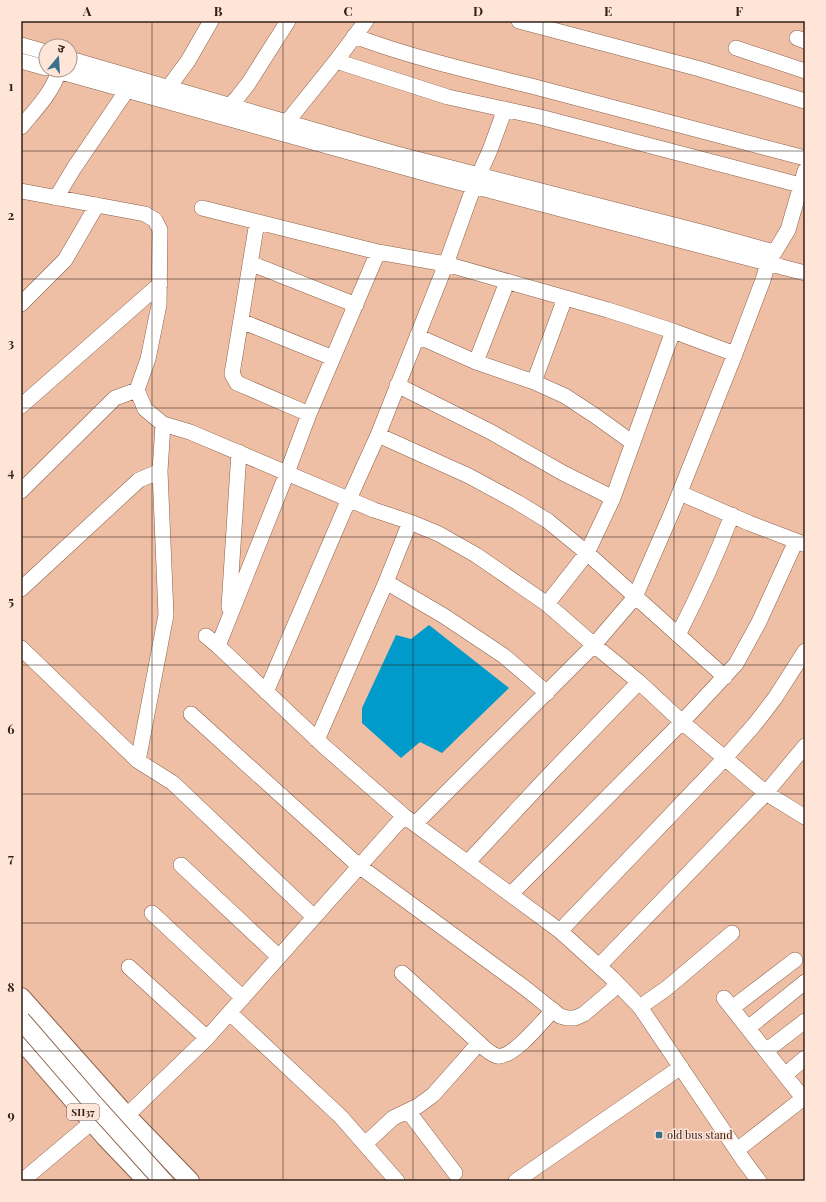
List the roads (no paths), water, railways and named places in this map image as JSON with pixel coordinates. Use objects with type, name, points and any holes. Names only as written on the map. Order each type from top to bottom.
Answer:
[{"type":"main road","points":[[21,997],[126,1115],[190,1181]]},
{"type":"main road","points":[[21,1020],[163,1181]]},
{"type":"main road","name":"SH37","points":[[21,1040],[105,1137],[147,1181]]},
{"type":"street","points":[[229,106],[248,84],[288,21]]},
{"type":"street","points":[[287,122],[366,21]]},
{"type":"street","points":[[519,21],[700,69],[805,101]]},
{"type":"street","points":[[168,88],[188,61],[205,22]]},
{"type":"street","points":[[354,36],[378,45],[453,67],[805,158]]},
{"type":"street","points":[[21,45],[38,50]]},
{"type":"street","points":[[736,48],[805,71]]},
{"type":"street","points":[[21,61],[38,66]]},
{"type":"street","points":[[78,61],[393,153],[476,181]]},
{"type":"street","points":[[105,1137],[126,1115],[208,1038],[359,866],[547,692],[594,645],[635,597],[680,493],[771,258],[788,230],[803,177],[448,97],[336,61]]},
{"type":"street","points":[[78,77],[771,258],[805,273]]},
{"type":"street","points":[[21,127],[42,102],[57,78]]},
{"type":"street","points":[[56,198],[74,168],[127,90]]},
{"type":"street","points":[[266,692],[378,435],[446,264],[476,181],[505,109]]},
{"type":"street","points":[[21,191],[145,214],[155,220],[160,230],[159,305],[148,359],[137,390],[145,409],[164,424],[190,432],[374,510],[410,522],[439,534],[476,555],[547,604],[639,682],[682,722],[740,772],[766,793],[805,817]]},
{"type":"street","points":[[21,304],[65,260],[97,205]]},
{"type":"street","points":[[202,208],[378,252],[446,264],[673,331],[735,354]]},
{"type":"street","points":[[257,222],[232,374],[237,383],[309,414]]},
{"type":"street","points":[[218,646],[309,414],[378,252]]},
{"type":"street","points":[[250,262],[356,305]]},
{"type":"street","points":[[476,362],[507,282]]},
{"type":"street","points":[[21,406],[160,284]]},
{"type":"street","points":[[534,382],[565,298]]},
{"type":"street","points":[[241,321],[333,358]]},
{"type":"street","points":[[547,604],[587,553],[612,498],[673,331]]},
{"type":"street","points":[[417,336],[476,362],[534,382],[565,396],[633,443]]},
{"type":"street","points":[[397,385],[491,432],[563,473],[612,498]]},
{"type":"street","points":[[21,491],[115,398],[137,390]]},
{"type":"street","points":[[138,761],[166,615],[160,471],[164,424]]},
{"type":"street","points":[[378,435],[469,476],[548,521],[587,553],[724,677]]},
{"type":"street","points":[[228,622],[239,452]]},
{"type":"street","points":[[21,589],[139,480],[160,471]]},
{"type":"street","points":[[511,894],[682,722],[736,664],[801,543],[680,493]]},
{"type":"street","points":[[678,635],[715,559],[732,515]]},
{"type":"street","points":[[318,740],[386,582],[410,522]]},
{"type":"street","points":[[386,582],[444,616],[504,656],[547,692]]},
{"type":"street","points":[[206,636],[318,740],[410,820],[560,931],[599,966],[640,1008],[759,1181]]},
{"type":"street","points":[[21,648],[138,761],[173,783],[314,917]]},
{"type":"street","points":[[560,931],[725,758],[775,698],[805,651]]},
{"type":"street","points":[[468,862],[639,682]]},
{"type":"street","points":[[191,714],[359,866],[525,988],[560,1016],[575,1018],[584,1014],[618,985]]},
{"type":"street","points":[[599,966],[766,793],[805,746]]},
{"type":"street","points":[[181,865],[279,956]]},
{"type":"street","points":[[152,913],[243,998]]},
{"type":"street","points":[[640,1008],[667,988],[732,933]]},
{"type":"street","points":[[737,1150],[804,1098],[728,1003],[796,960]]},
{"type":"street","points":[[129,967],[208,1038]]},
{"type":"street","points":[[402,973],[479,1043],[492,1054],[498,1056],[506,1055],[518,1047],[553,1010]]},
{"type":"street","points":[[748,1028],[805,982]]},
{"type":"street","points":[[230,1013],[340,1117],[366,1144],[397,1181]]},
{"type":"street","points":[[766,1051],[805,1021]]},
{"type":"street","points":[[366,1144],[393,1118],[418,1106],[433,1095],[479,1043]]},
{"type":"street","points":[[785,1075],[805,1058]]},
{"type":"street","points":[[516,1181],[681,1067]]},
{"type":"street","points":[[408,1111],[454,1173]]},
{"type":"street","points":[[22,1181],[92,1122]]},
{"type":"water","points":[[429,625],[509,688],[442,753],[420,742],[401,758],[362,723],[362,708],[396,635],[411,639]]},
{"type":"place","name":"old bus stand","points":[[659,1135]]}]
